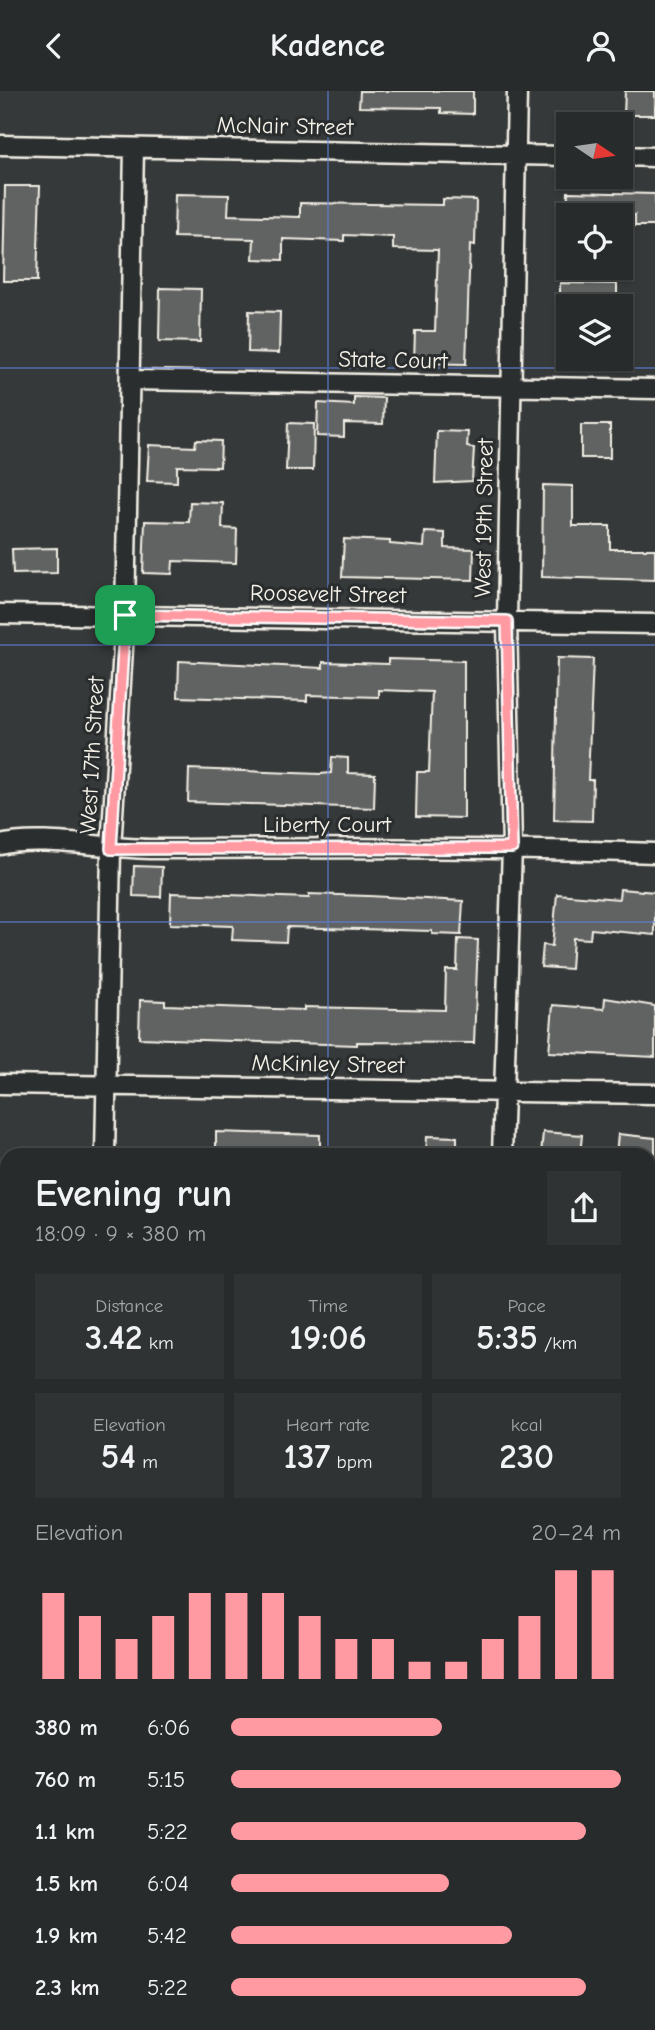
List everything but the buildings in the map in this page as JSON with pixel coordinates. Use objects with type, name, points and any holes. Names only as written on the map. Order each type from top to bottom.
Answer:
[{"type":"street","name":"West 19th Street","points":[[502,1148],[512,848],[507,621],[517,91]]},
{"type":"street","name":"McNair Street","points":[[0,145],[556,156]]},
{"type":"street","name":"West 17th Street","points":[[105,1148],[111,849],[125,615],[134,148]]},
{"type":"street","points":[[634,156],[655,157]]},
{"type":"street","name":"State Court","points":[[130,380],[655,389]]},
{"type":"street","name":"Roosevelt Street","points":[[0,614],[655,624]]},
{"type":"street","name":"Liberty Court","points":[[0,845],[20,840],[111,849],[512,848],[655,853]]},
{"type":"street","name":"McKinley Street","points":[[0,1084],[655,1094]]},
{"type":"route","points":[[125,615],[507,621],[512,848],[111,849],[125,615]]}]
